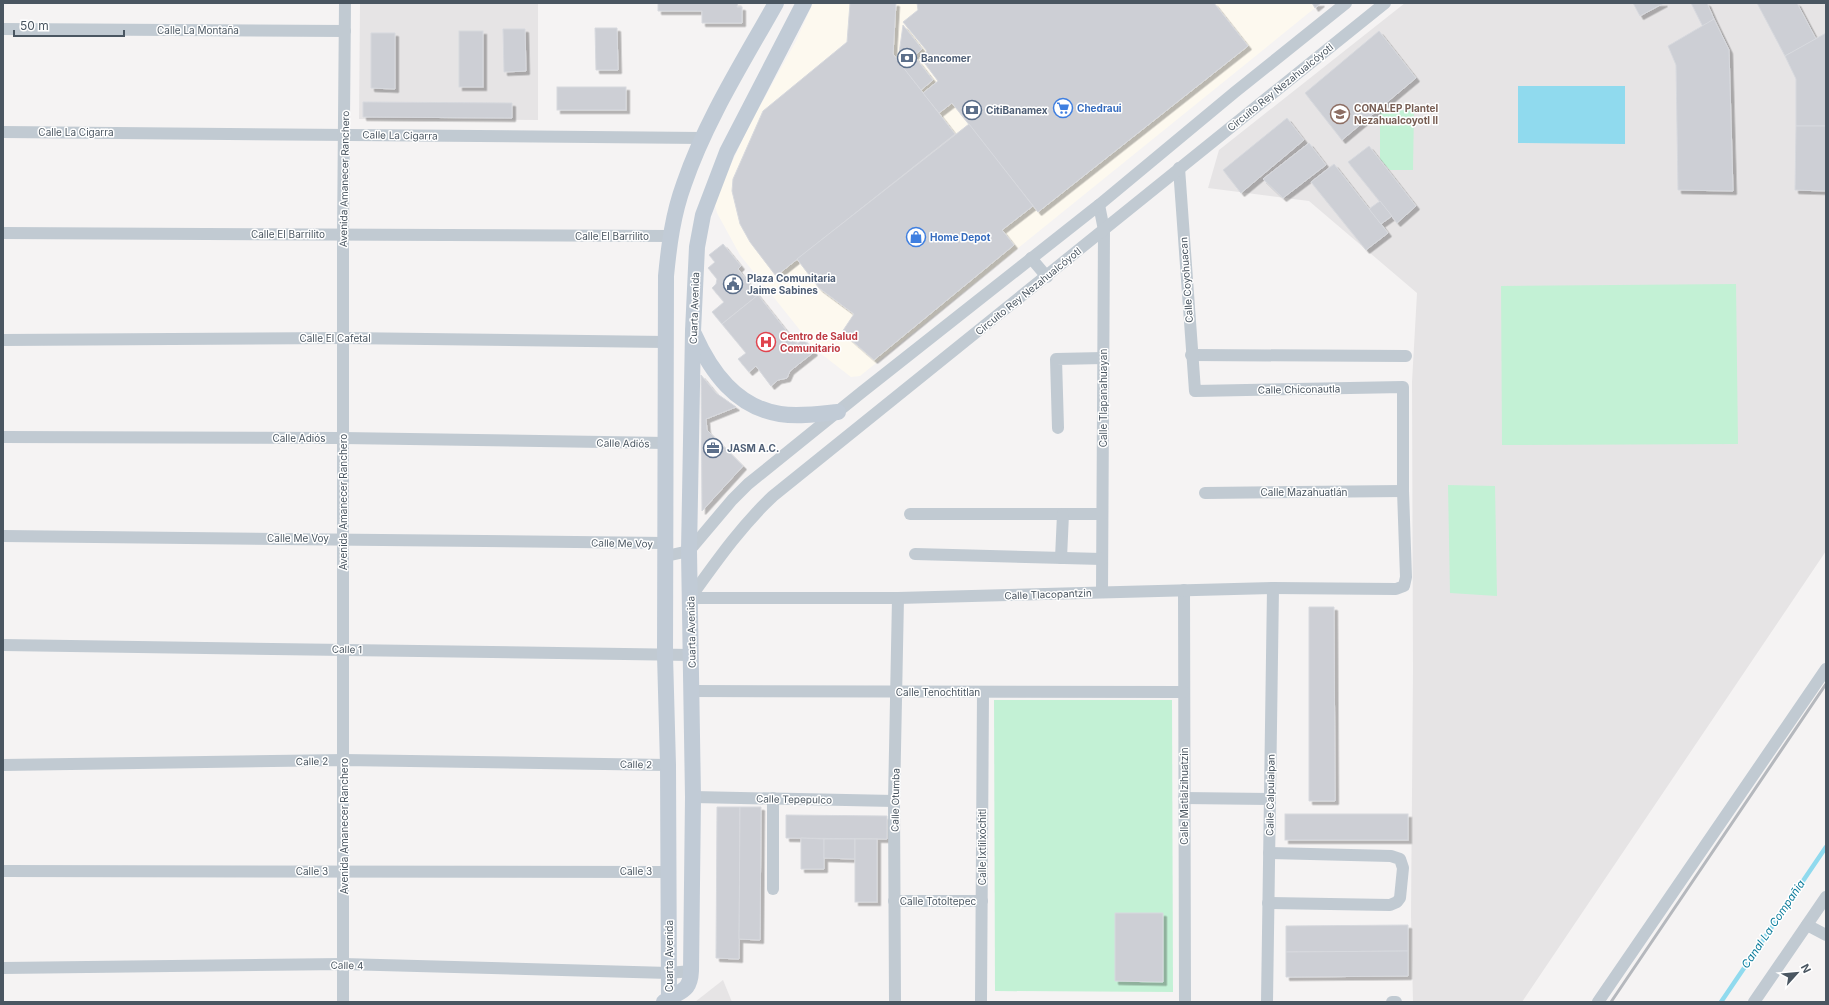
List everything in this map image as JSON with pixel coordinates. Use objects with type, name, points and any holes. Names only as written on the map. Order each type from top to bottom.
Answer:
[{"type":"main road","name":"Cuarta Avenida","points":[[666,1000],[687,988],[690,982],[691,971],[693,797],[690,551],[695,272],[703,215],[727,152],[804,3]]},
{"type":"main road","name":"Cuarta Avenida","points":[[666,1000],[669,973],[669,872],[665,655],[667,443],[666,276],[670,236],[683,185],[702,138],[775,5]]},
{"type":"main road","points":[[775,5],[795,20]]},
{"type":"main road","points":[[693,331],[713,370],[724,384],[750,404],[780,414],[812,415],[838,412]]},
{"type":"street","name":"Avenida Amanecer Ranchero","points":[[343,1002],[343,234],[345,3]]},
{"type":"street","points":[[666,550],[690,551],[732,500],[748,484],[1099,205],[1229,97],[1346,3]]},
{"type":"street","name":"Circuito Rey Nezahualcóyotl","points":[[690,598],[738,532],[773,496],[1385,3]]},
{"type":"street","name":"Calle La Montaña","points":[[3,29],[345,31]]},
{"type":"street","name":"Calle La Cigarra","points":[[3,132],[702,138]]},
{"type":"street","name":"Calle Coyohuacan","points":[[1179,168],[1195,391]]},
{"type":"street","name":"Calle Tlapanahuayan","points":[[1099,205],[1104,230],[1102,592]]},
{"type":"street","name":"Calle El Barrilito","points":[[3,233],[670,236]]},
{"type":"street","points":[[1031,258],[1047,276]]},
{"type":"street","name":"Calle El Cafetal","points":[[3,340],[344,338],[666,342]]},
{"type":"street","points":[[1192,355],[1406,356]]},
{"type":"street","points":[[1058,428],[1056,359],[1103,358]]},
{"type":"street","name":"Calle Chiconautla","points":[[1195,391],[1402,386],[1403,491]]},
{"type":"street","name":"Calle Adiós","points":[[3,437],[343,438],[667,443]]},
{"type":"street","name":"Calle Tlacopantzin","points":[[690,598],[898,598],[1272,588],[1396,589],[1404,586],[1406,577],[1403,491]]},
{"type":"street","name":"Calle Mazahuatlán","points":[[1205,493],[1403,491]]},
{"type":"street","points":[[910,514],[1102,514]]},
{"type":"street","points":[[1061,558],[1063,514]]},
{"type":"street","name":"Calle Me Voy","points":[[3,536],[343,538],[666,550]]},
{"type":"street","points":[[915,554],[1102,559]]},
{"type":"street","name":"Calle Calpulalpan","points":[[1267,1002],[1272,588]]},
{"type":"street","name":"Calle Matlalzihuatzin","points":[[1184,590],[1185,1002]]},
{"type":"street","name":"Calle Otumba","points":[[895,1002],[894,801],[898,598]]},
{"type":"street","name":"Calle 1","points":[[3,644],[691,655]]},
{"type":"street","points":[[1598,1002],[1826,669]]},
{"type":"street","name":"Calle Tenochtitlan","points":[[691,691],[1184,692]]},
{"type":"street","name":"Calle Ixtlilxóchitl","points":[[981,1002],[983,692]]},
{"type":"street","name":"Calle 2","points":[[3,765],[344,760],[668,765]]},
{"type":"street","name":"Calle Tepepulco","points":[[693,797],[894,801]]},
{"type":"street","points":[[772,798],[773,889]]},
{"type":"street","points":[[1184,798],[1269,799]]},
{"type":"street","points":[[1268,903],[1394,904],[1400,898],[1401,894],[1403,868],[1400,858],[1392,856],[1269,853]]},
{"type":"street","name":"Calle 3","points":[[3,871],[669,872]]},
{"type":"street","points":[[1754,1002],[1826,897]]},
{"type":"street","name":"Calle Totoltepec","points":[[894,901],[982,901]]},
{"type":"street","points":[[1807,925],[1826,935]]},
{"type":"street","name":"Calle 4","points":[[3,968],[343,964],[669,973],[691,971]]},
{"type":"shaded area","points":[[360,3],[538,3],[538,120],[359,119]]},
{"type":"shaded area","points":[[813,3],[1321,3],[860,376],[851,377],[815,349],[740,255],[717,213],[714,201],[749,126],[796,41]]},
{"type":"shaded area","points":[[1405,3],[1826,3],[1826,551],[1522,1002],[1413,1002],[1411,916],[1413,671],[1412,382],[1417,293],[1309,201],[1208,188],[1219,150]]},
{"type":"shaded area","points":[[723,980],[732,1002],[695,1002]]},
{"type":"green space","points":[[1414,110],[1413,170],[1390,170],[1380,159],[1380,111]]},
{"type":"green space","points":[[1736,284],[1738,444],[1502,445],[1501,286]]},
{"type":"green space","points":[[1448,485],[1495,486],[1497,596],[1450,593]]},
{"type":"green space","points":[[994,700],[1172,700],[1173,992],[995,991]]},
{"type":"water","points":[[1518,86],[1625,86],[1625,144],[1518,143]]},
{"type":"building","points":[[658,3],[738,3],[737,7],[742,7],[742,23],[702,23],[702,11],[658,11]]},
{"type":"building","points":[[850,3],[896,3],[893,54],[955,134],[776,276],[750,242],[740,224],[732,191],[733,179],[763,111],[847,42]]},
{"type":"building","name":"Chedraui","points":[[917,3],[1214,3],[1248,46],[1038,212],[952,103],[939,113],[923,93],[938,81],[920,57],[927,51],[903,22],[918,10]]},
{"type":"building","points":[[1312,3],[1321,3],[1315,8]]},
{"type":"building","points":[[1633,3],[1664,3],[1640,16]]},
{"type":"building","points":[[1691,3],[1707,3],[1714,19],[1703,27]]},
{"type":"building","points":[[1757,3],[1797,3],[1816,39],[1785,56]]},
{"type":"building","points":[[1714,19],[1729,50],[1733,191],[1678,190],[1676,65],[1668,46]]},
{"type":"building","name":"Bancomer","points":[[903,25],[922,49],[914,56],[933,80],[921,90],[898,61]]},
{"type":"building","points":[[595,28],[617,28],[618,70],[596,70]]},
{"type":"building","points":[[503,29],[525,29],[526,71],[504,72]]},
{"type":"building","points":[[459,31],[483,31],[483,87],[459,87]]},
{"type":"building","points":[[1379,31],[1416,78],[1342,140],[1305,93]]},
{"type":"building","points":[[371,33],[395,33],[395,89],[371,88]]},
{"type":"building","points":[[1826,33],[1826,126],[1796,126],[1796,79],[1785,56]]},
{"type":"building","points":[[557,87],[626,87],[626,110],[557,110]]},
{"type":"building","points":[[363,102],[512,103],[512,118],[363,117]]},
{"type":"building","points":[[1287,118],[1304,140],[1241,193],[1223,170]]},
{"type":"building","name":"Home Depot","points":[[969,124],[1033,206],[1002,230],[1014,245],[874,360],[842,332],[854,314],[819,288],[797,259]]},
{"type":"building","points":[[1796,126],[1826,126],[1826,191],[1795,190]]},
{"type":"building","points":[[1309,143],[1326,165],[1283,198],[1263,179]]},
{"type":"building","points":[[1369,146],[1416,206],[1397,223],[1348,162]]},
{"type":"building","points":[[1334,164],[1388,233],[1366,250],[1311,182]]},
{"type":"building","points":[[1380,201],[1392,216],[1381,224],[1369,209]]},
{"type":"building","name":"Plaza Comunitaria Jaime Sabines","points":[[723,244],[741,266],[738,269],[758,295],[722,324],[712,312],[724,302],[712,288],[716,284],[717,279],[708,268],[715,262],[709,255]]},
{"type":"building","name":"Centro de Salud Comunitario","points":[[758,295],[797,344],[803,339],[814,352],[790,371],[787,378],[778,380],[771,386],[756,366],[749,372],[738,359],[746,353],[722,324]]},
{"type":"building","name":"JASM A.C.","points":[[701,375],[716,393],[736,407],[706,419],[707,430],[743,466],[702,511]]},
{"type":"building","points":[[1309,607],[1334,607],[1335,801],[1309,801]]},
{"type":"building","points":[[717,807],[740,807],[739,959],[716,958]]},
{"type":"building","points":[[740,807],[761,807],[760,940],[739,939]]},
{"type":"building","points":[[1285,814],[1408,814],[1408,840],[1285,840]]},
{"type":"building","points":[[786,815],[887,816],[887,839],[786,838]]},
{"type":"building","points":[[801,838],[824,839],[824,869],[801,869]]},
{"type":"building","points":[[824,839],[855,839],[855,859],[824,858]]},
{"type":"building","points":[[855,839],[877,839],[877,902],[855,902]]},
{"type":"building","points":[[1115,913],[1163,913],[1163,982],[1115,981]]},
{"type":"building","points":[[1408,925],[1408,951],[1286,952],[1286,926]]},
{"type":"building","points":[[1408,951],[1408,976],[1286,977],[1286,952]]},
{"type":"waterway","name":"Canal La Compañia","points":[[1721,1002],[1826,847]]},
{"type":"railway","points":[[1611,1002],[1826,684]]},
{"type":"place","name":"Bancomer","points":[[907,58]]},
{"type":"place","name":"Chedraui","points":[[1063,108]]},
{"type":"place","name":"CitiBanamex","points":[[972,110]]},
{"type":"place","name":"CONALEP Plantel Nezahualcoyotl II","points":[[1340,114]]},
{"type":"place","name":"Home Depot","points":[[916,237]]},
{"type":"place","name":"Plaza Comunitaria Jaime Sabines","points":[[733,284]]},
{"type":"place","name":"Centro de Salud Comunitario","points":[[766,342]]},
{"type":"place","name":"JASM A.C.","points":[[713,448]]}]
